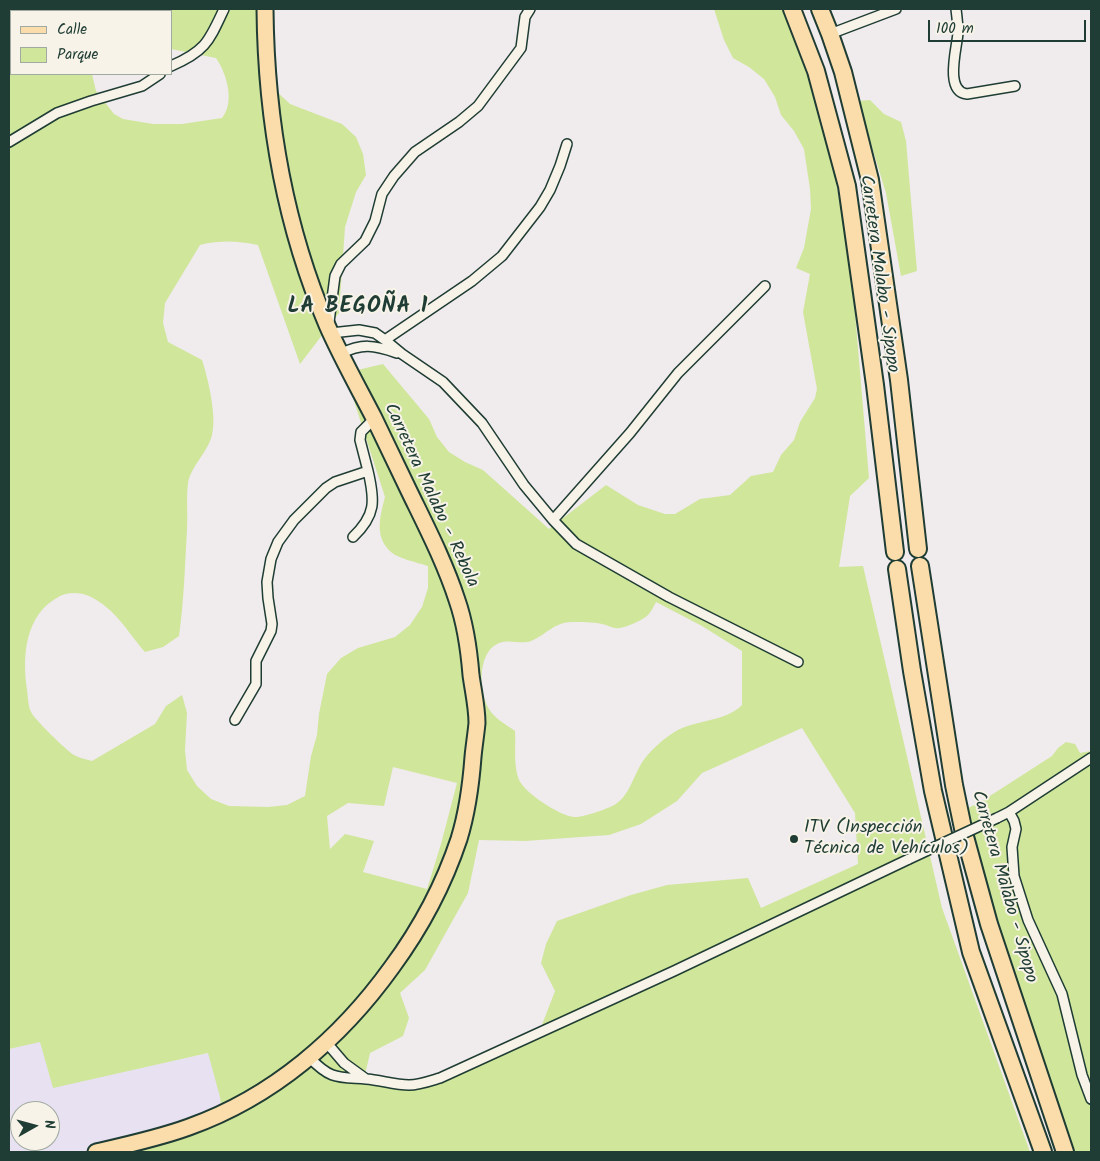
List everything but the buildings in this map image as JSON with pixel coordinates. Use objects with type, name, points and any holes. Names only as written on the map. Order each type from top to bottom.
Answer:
[{"type":"highway","name":"Carretera Malabo - Sipopo","points":[[792,9],[816,71],[847,186],[875,385],[895,552]]},
{"type":"highway","name":"Carretera Malabo - Sipopo","points":[[820,9],[843,72],[870,180],[899,380],[918,549]]},
{"type":"highway","name":"Carretera Malabo - Sipopo","points":[[920,566],[954,785],[964,833],[989,924],[1066,1152]]},
{"type":"highway","points":[[897,569],[932,791],[971,952],[1043,1152]]},
{"type":"main road","name":"Carretera Malabo - Rebola","points":[[96,1152],[145,1141],[190,1127],[233,1108],[270,1088],[310,1058],[371,997],[406,949],[439,888],[460,837],[470,790],[477,722],[470,657],[458,602],[433,540],[329,330],[302,258],[283,190],[268,82],[265,9]]},
{"type":"street","points":[[172,66],[186,59],[206,44],[224,9]]},
{"type":"street","points":[[530,9],[525,17],[521,48],[478,106],[459,122],[414,152],[382,194],[375,221],[364,240],[341,264],[335,276],[329,330],[366,330],[386,340],[402,354],[443,382],[482,423],[524,485],[576,544],[669,597],[798,662]]},
{"type":"street","points":[[830,34],[895,9]]},
{"type":"street","points":[[956,9],[958,33],[954,78],[958,91],[967,94],[1016,86]]},
{"type":"street","points":[[9,142],[57,113],[142,86],[158,75]]},
{"type":"street","points":[[386,340],[472,281],[502,256],[550,190],[567,144]]},
{"type":"street","points":[[553,520],[630,433],[678,373],[765,286]]},
{"type":"street","points":[[340,354],[353,348],[374,346],[402,354]]},
{"type":"street","points":[[353,537],[363,527],[371,514],[372,493],[360,440],[361,432],[374,419]]},
{"type":"street","points":[[235,720],[256,684],[256,662],[271,631],[272,624],[267,582],[271,559],[278,542],[294,520],[326,488],[335,482],[368,471]]},
{"type":"street","points":[[310,1058],[328,1074],[342,1079],[366,1079],[410,1085],[426,1083],[440,1078],[674,972],[997,818],[1091,758]]},
{"type":"street","points":[[1009,812],[1014,820],[1016,829],[1012,847],[1014,876],[1028,920],[1062,994],[1082,1075],[1091,1099]]},
{"type":"street","points":[[326,1042],[344,1063],[366,1079]]},
{"type":"shaded area","points":[[40,1041],[53,1087],[209,1053],[220,1097],[222,1114],[98,1152],[9,1152],[9,1049]]},
{"type":"green space","points":[[9,9],[51,10],[10,10],[10,75],[92,75],[96,91],[114,114],[123,119],[153,124],[182,124],[222,118],[226,111],[229,96],[228,88],[216,58],[172,49],[172,10],[91,9],[272,9],[275,90],[290,104],[342,124],[356,137],[363,154],[366,175],[356,192],[345,227],[339,313],[300,364],[258,245],[215,242],[200,245],[165,303],[163,323],[168,342],[202,360],[213,408],[213,427],[210,441],[192,471],[188,483],[184,582],[179,636],[163,647],[145,652],[106,607],[89,596],[70,593],[60,596],[39,613],[28,637],[26,650],[26,677],[31,712],[51,735],[74,755],[92,761],[155,724],[166,706],[182,695],[187,713],[185,750],[187,770],[197,786],[211,799],[229,806],[268,807],[287,805],[305,796],[327,674],[341,658],[358,648],[395,637],[410,625],[422,607],[428,588],[428,566],[394,554],[382,540],[380,519],[385,497],[345,373],[383,364],[429,419],[437,437],[449,452],[483,470],[549,529],[606,485],[638,505],[665,514],[675,514],[700,499],[730,495],[751,476],[773,472],[781,455],[794,440],[800,422],[815,398],[817,389],[803,312],[810,274],[796,268],[804,248],[811,209],[804,149],[794,131],[781,115],[775,97],[764,79],[749,67],[733,58],[724,40],[714,9],[782,9],[809,79],[829,143],[851,266],[869,478],[850,496],[839,567],[863,566],[942,908],[1030,1152],[98,1152],[222,1114],[220,1097],[208,1053],[53,1088],[40,1042],[9,1049]],"holes":[[[656,602],[702,626],[742,651],[742,705],[727,715],[688,726],[670,735],[646,757],[632,784],[614,805],[596,812],[574,817],[560,813],[528,791],[519,780],[517,774],[515,731],[493,715],[484,696],[482,686],[483,665],[490,649],[501,642],[531,641],[554,627],[565,623],[595,623],[617,628],[627,626],[646,617]],[[802,728],[855,813],[858,864],[761,908],[748,878],[667,885],[631,895],[557,921],[546,944],[541,963],[555,991],[540,1030],[435,1079],[405,1083],[364,1079],[370,1053],[403,1036],[409,1018],[400,993],[425,970],[468,893],[479,840],[525,841],[609,835],[641,824],[677,801],[702,773]],[[393,767],[457,783],[427,889],[363,872],[374,841],[345,834],[330,849],[327,816],[348,803],[384,806]]]},
{"type":"green space","points":[[870,100],[884,114],[901,122],[906,141],[917,271],[901,276],[886,193],[858,101]]},
{"type":"green space","points":[[1066,742],[1075,744],[1080,753],[1091,751],[1091,1152],[1063,1152],[1006,992],[950,816],[979,803],[1052,756]]},
{"type":"place","name":"ITV (Inspección Técnica de Vehículos)","points":[[794,839]]},
{"type":"district","name":"LA BEGOÑA 1","points":[[358,308]]}]
